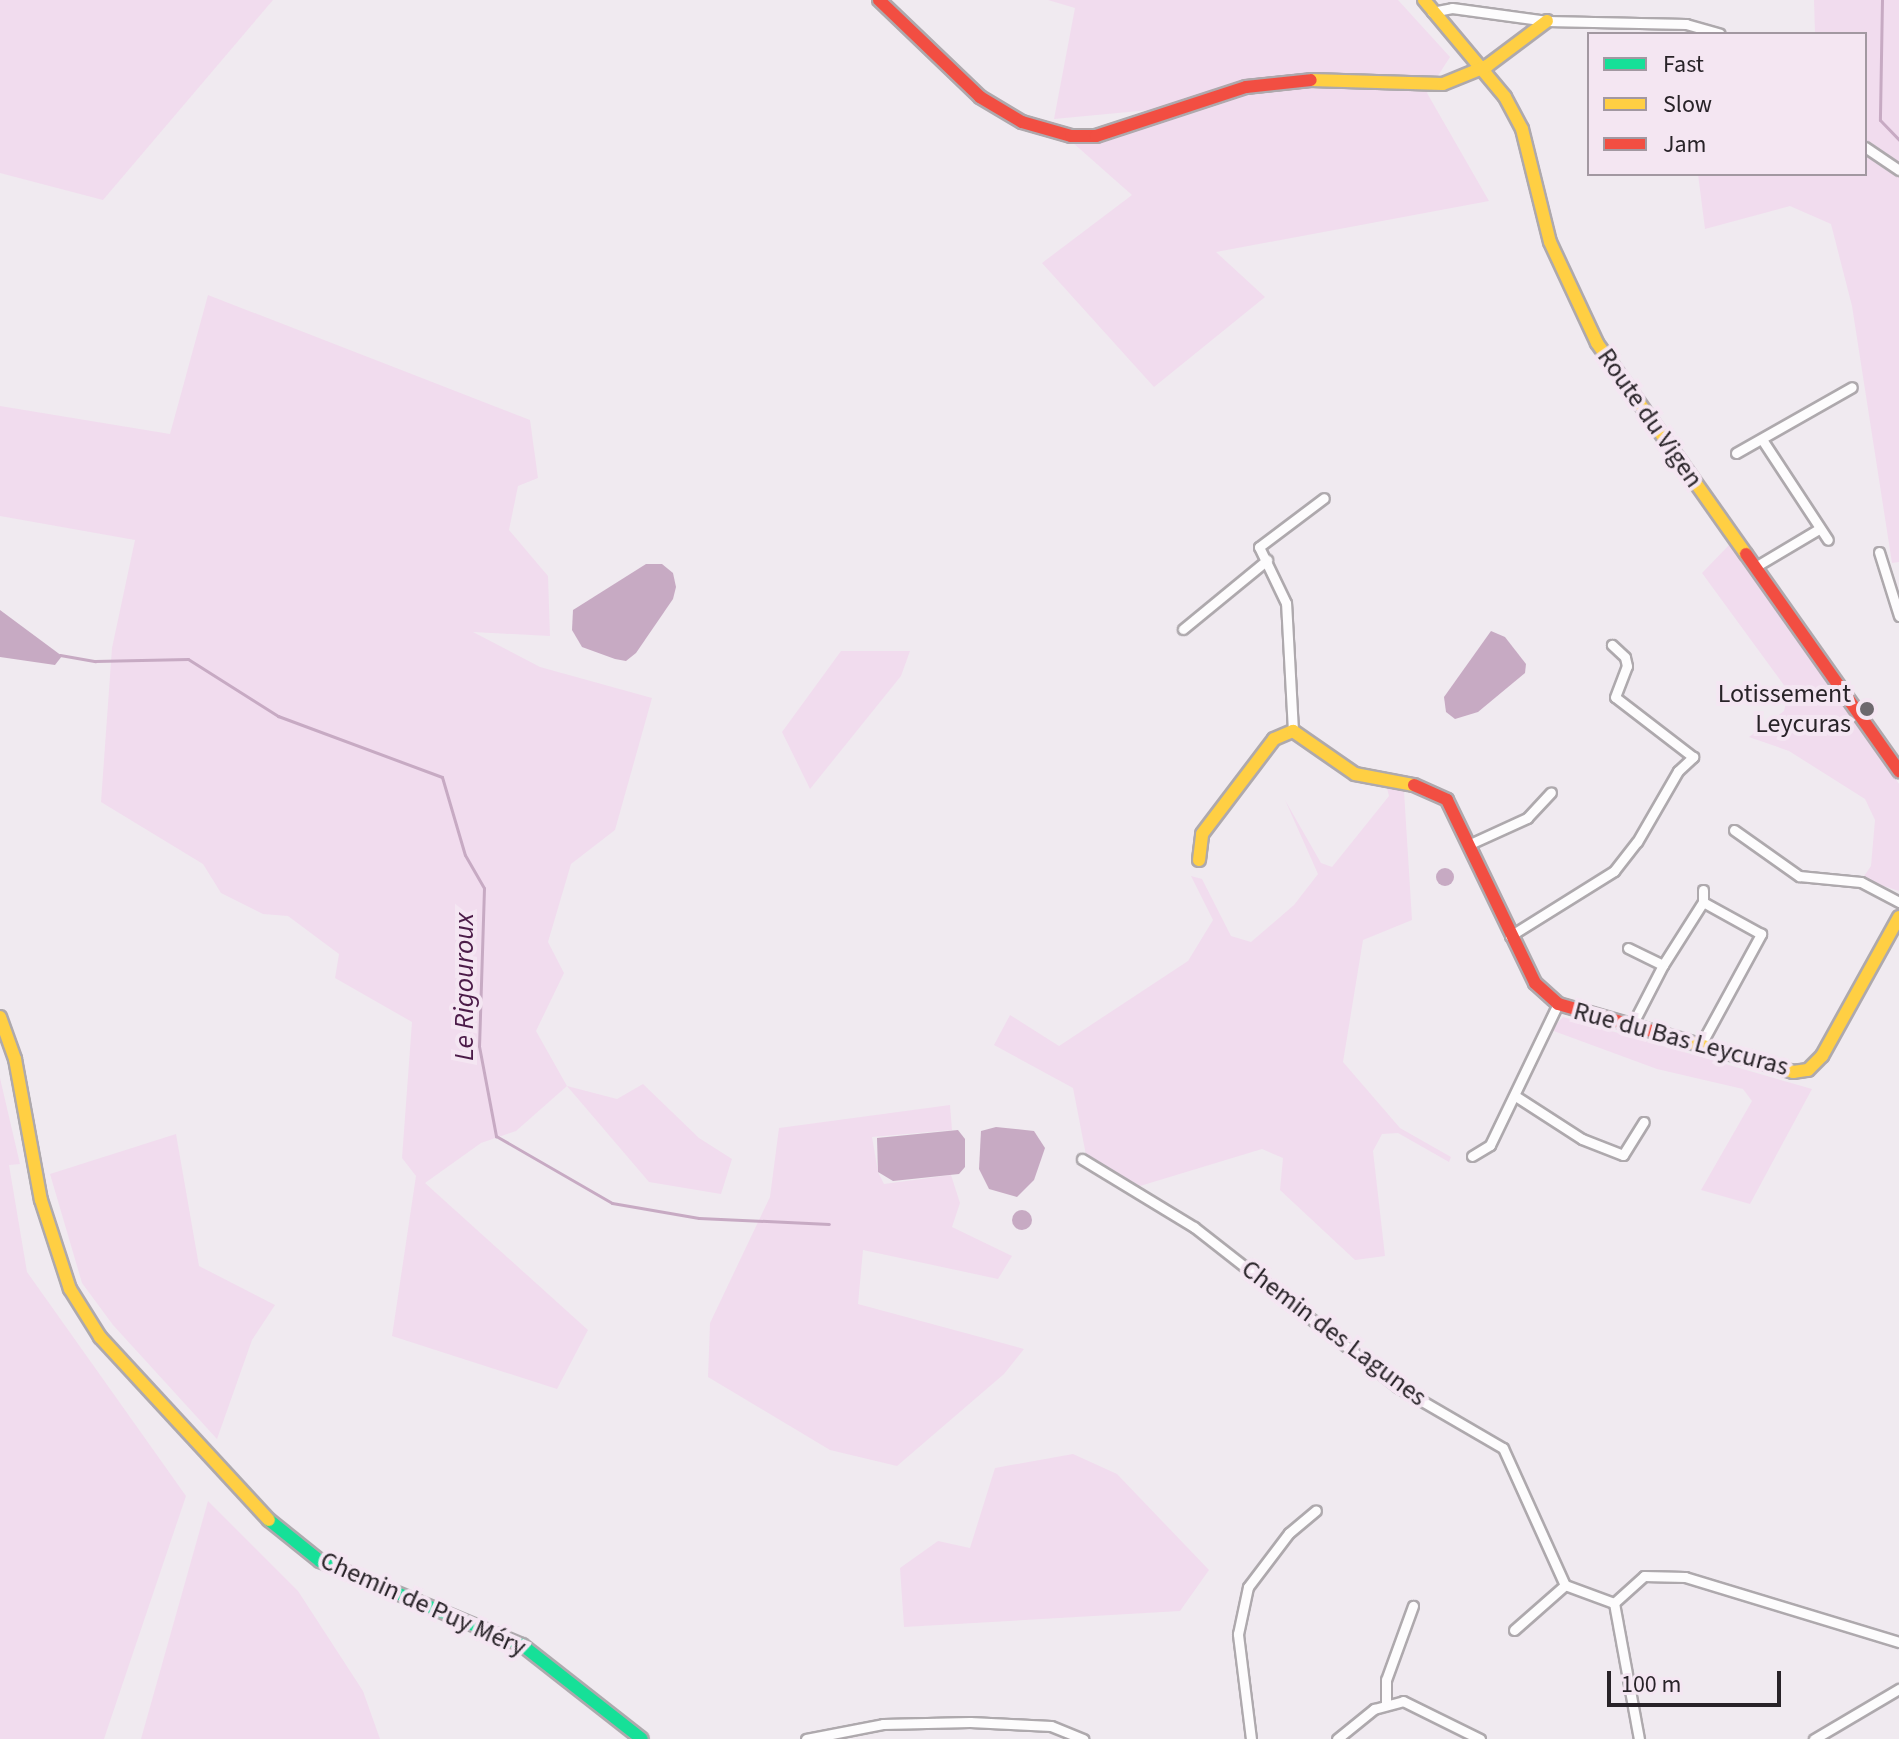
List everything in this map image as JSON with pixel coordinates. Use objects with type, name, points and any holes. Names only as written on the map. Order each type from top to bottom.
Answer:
[{"type":"street","points":[[879,0],[980,97],[1046,132],[1096,136],[1246,87],[1337,77],[1425,85],[1482,68],[1547,21]]},
{"type":"street","name":"Route du Vigen","points":[[1424,0],[1482,68],[1522,129],[1550,242],[1580,313],[1899,771]]},
{"type":"street","points":[[1432,12],[1452,8],[1547,21],[1686,24],[1713,32]]},
{"type":"street","points":[[1867,148],[1899,170]]},
{"type":"street","points":[[1736,453],[1763,441],[1852,387]]},
{"type":"street","points":[[1763,441],[1828,540]]},
{"type":"street","points":[[1199,860],[1202,834],[1274,739],[1293,731],[1286,603],[1259,547],[1324,498]]},
{"type":"street","points":[[1755,567],[1819,529]]},
{"type":"street","points":[[1879,552],[1899,616]]},
{"type":"street","points":[[1183,629],[1267,560]]},
{"type":"street","points":[[1510,936],[1614,871],[1637,842],[1678,771],[1693,757],[1615,697],[1627,666],[1625,657],[1612,645]]},
{"type":"street","name":"Rue du Bas Leycuras","points":[[1293,731],[1355,774],[1407,782],[1447,800],[1535,983],[1558,1004],[1631,1027],[1793,1072],[1808,1070],[1822,1056],[1899,917]]},
{"type":"street","points":[[1470,844],[1527,818],[1551,792]]},
{"type":"street","points":[[1734,830],[1799,876],[1861,882],[1899,902]]},
{"type":"street","points":[[1631,1027],[1663,965],[1703,902],[1703,890]]},
{"type":"street","points":[[1700,1046],[1761,934],[1703,902]]},
{"type":"street","points":[[1628,948],[1663,965]]},
{"type":"street","points":[[1472,1156],[1490,1145],[1517,1097],[1558,1004]]},
{"type":"street","name":"Chemin de Puy Méry","points":[[0,1017],[15,1059],[41,1200],[70,1289],[100,1337],[279,1530],[346,1574],[522,1645],[642,1739]]},
{"type":"street","points":[[1517,1097],[1582,1139],[1623,1155],[1644,1122]]},
{"type":"street","name":"Chemin des Lagunes","points":[[1082,1159],[1194,1227],[1398,1387],[1503,1448],[1565,1585]]},
{"type":"street","points":[[1251,1739],[1238,1634],[1248,1587],[1289,1533],[1316,1510]]},
{"type":"street","points":[[1614,1603],[1644,1576],[1685,1577],[1899,1642]]},
{"type":"street","points":[[1514,1630],[1565,1585],[1614,1603]]},
{"type":"street","points":[[1614,1603],[1639,1739]]},
{"type":"street","points":[[1386,1705],[1386,1680],[1413,1606]]},
{"type":"street","points":[[1814,1739],[1899,1689]]},
{"type":"street","points":[[1337,1739],[1386,1705],[1403,1701],[1420,1705],[1480,1739]]},
{"type":"street","points":[[806,1739],[883,1724],[970,1722],[1051,1726],[1082,1739]]},
{"type":"shaded area","points":[[0,0],[273,0],[103,200],[0,173]]},
{"type":"shaded area","points":[[1048,0],[1398,0],[1450,57],[1427,93],[1489,201],[1216,252],[1265,297],[1154,387],[1042,263],[1132,195],[1072,142],[1099,143],[1224,103],[1054,119],[1075,8]]},
{"type":"shaded area","points":[[1814,0],[1899,0],[1899,562],[1892,563],[1852,306],[1831,224],[1790,206],[1705,229],[1698,176],[1867,176],[1867,32],[1815,32]]},
{"type":"shaded area","points":[[208,295],[530,420],[538,478],[518,486],[509,530],[548,576],[550,636],[473,632],[540,667],[652,698],[615,830],[571,864],[548,942],[564,973],[536,1031],[567,1086],[516,1131],[481,1143],[425,1183],[588,1330],[557,1389],[392,1336],[416,1176],[402,1158],[412,1022],[335,978],[339,954],[288,916],[263,914],[221,893],[203,864],[101,802],[112,648],[135,540],[0,516],[0,406],[170,434]]},
{"type":"shaded area","points":[[1732,542],[1840,689],[1899,784],[1899,891],[1862,879],[1871,866],[1875,820],[1865,799],[1789,751],[1749,737],[1784,711],[1789,692],[1702,573]]},
{"type":"shaded area","points":[[646,564],[662,564],[673,573],[676,587],[673,599],[636,653],[626,661],[582,647],[572,630],[573,610]]},
{"type":"shaded area","points":[[0,610],[62,656],[55,665],[0,657]]},
{"type":"shaded area","points":[[1491,631],[1505,637],[1526,664],[1525,673],[1478,712],[1455,719],[1446,712],[1444,697]]},
{"type":"shaded area","points":[[841,651],[910,651],[901,676],[810,789],[782,732]]},
{"type":"shaded area","points":[[1387,788],[1404,791],[1412,920],[1363,940],[1343,1062],[1400,1128],[1451,1157],[1449,1162],[1398,1133],[1382,1134],[1373,1151],[1385,1256],[1355,1260],[1280,1190],[1283,1158],[1262,1149],[1140,1186],[1086,1155],[1073,1088],[994,1045],[1010,1015],[1059,1046],[1188,961],[1213,920],[1191,876],[1202,879],[1231,936],[1251,942],[1294,905],[1318,874],[1285,800],[1321,863],[1332,867],[1389,796]]},
{"type":"shaded area","points":[[1445,868],[1454,877],[1445,886],[1436,877]]},
{"type":"shaded area","points":[[1563,1017],[1812,1089],[1750,1204],[1701,1190],[1752,1101],[1743,1089],[1657,1069],[1551,1030]]},
{"type":"shaded area","points":[[0,1078],[20,1164],[9,1165],[27,1272],[186,1496],[104,1739],[0,1739]]},
{"type":"shaded area","points":[[643,1084],[699,1138],[732,1159],[721,1194],[649,1182],[567,1086],[617,1099]]},
{"type":"shaded area","points":[[950,1105],[952,1130],[872,1137],[878,1172],[884,1184],[951,1175],[960,1203],[952,1227],[1012,1256],[998,1279],[863,1250],[858,1304],[1024,1349],[1004,1374],[897,1466],[830,1450],[708,1377],[710,1323],[770,1197],[779,1128]]},
{"type":"shaded area","points":[[996,1127],[1034,1131],[1045,1148],[1034,1180],[1017,1197],[989,1189],[979,1169],[981,1131]]},
{"type":"shaded area","points":[[958,1130],[965,1139],[965,1167],[959,1174],[893,1181],[878,1172],[877,1138]]},
{"type":"shaded area","points":[[176,1134],[199,1266],[275,1305],[252,1340],[217,1439],[113,1325],[82,1283],[50,1174]]},
{"type":"shaded area","points":[[1022,1210],[1029,1213],[1032,1220],[1029,1227],[1022,1230],[1015,1227],[1012,1220],[1015,1213]]},
{"type":"shaded area","points":[[1073,1454],[1117,1474],[1209,1570],[1180,1611],[904,1627],[900,1568],[938,1541],[970,1548],[995,1468]]},
{"type":"shaded area","points":[[208,1501],[298,1591],[363,1691],[380,1739],[141,1739]]},
{"type":"waterway","points":[[1882,0],[1880,120],[1899,140]]},
{"type":"waterway","name":"Le Rigouroux","points":[[60,655],[95,661],[188,659],[278,716],[442,777],[465,855],[484,888],[479,1046],[496,1136],[612,1203],[699,1218],[829,1224]]},
{"type":"traffic: fast","points":[[269,1520],[320,1561],[522,1645],[642,1739]]},
{"type":"traffic: slow","points":[[1424,0],[1505,97],[1522,129],[1550,242],[1597,343],[1746,554]]},
{"type":"traffic: slow","points":[[1311,80],[1443,84],[1487,66],[1547,21]]},
{"type":"traffic: slow","points":[[1199,860],[1202,834],[1274,739],[1293,731],[1355,774],[1414,785]]},
{"type":"traffic: slow","points":[[1679,1039],[1793,1072],[1808,1070],[1822,1056],[1899,917]]},
{"type":"traffic: slow","points":[[0,1017],[15,1059],[41,1200],[70,1289],[100,1337],[269,1520]]},
{"type":"traffic: jam","points":[[879,0],[980,97],[1022,122],[1071,136],[1096,136],[1246,87],[1311,80]]},
{"type":"traffic: jam","points":[[1746,554],[1899,771]]},
{"type":"traffic: jam","points":[[1414,785],[1447,800],[1535,983],[1558,1004],[1679,1039]]},
{"type":"place","name":"Lotissement Leycuras","points":[[1867,709]]}]
